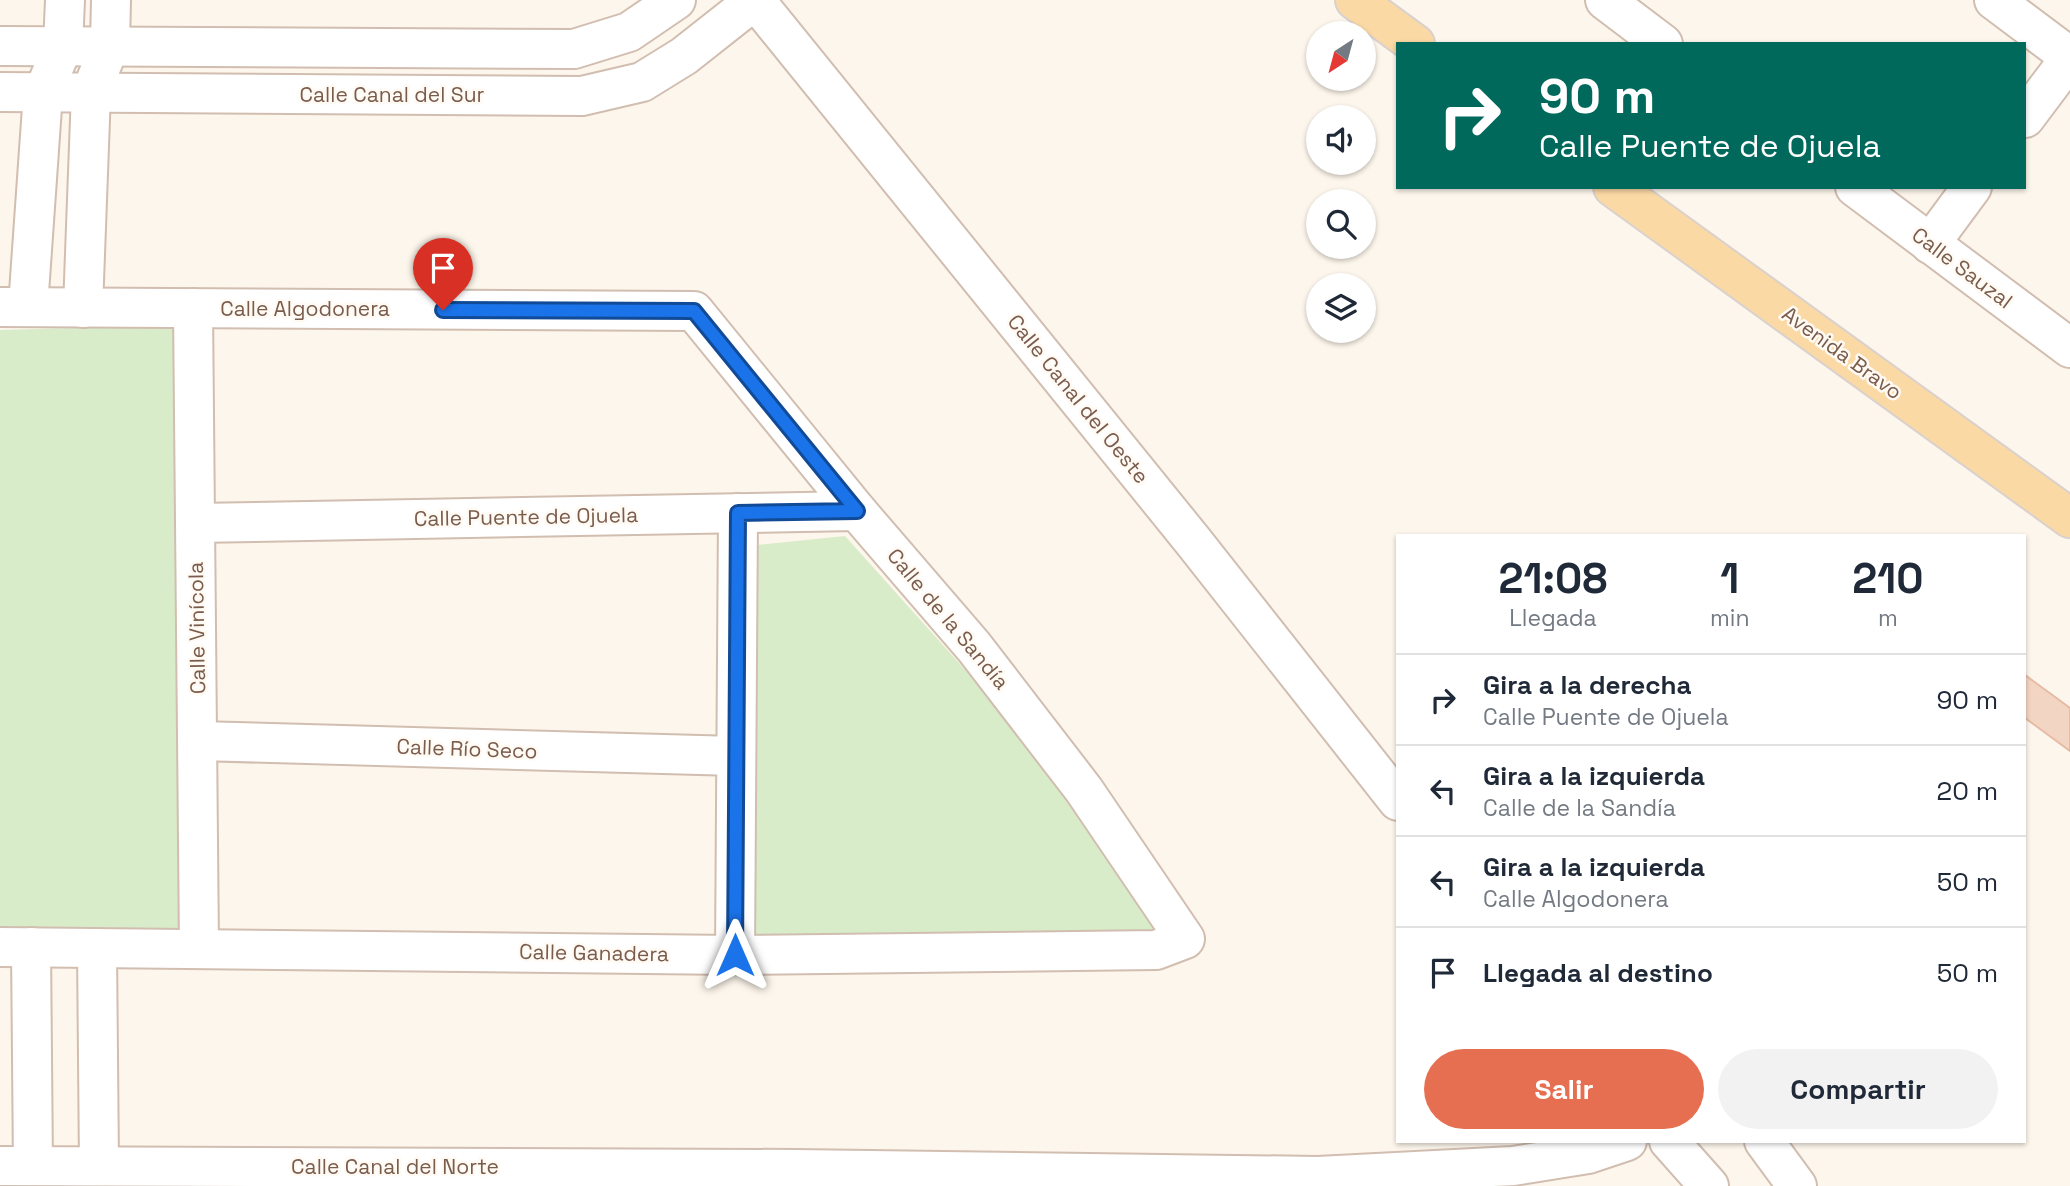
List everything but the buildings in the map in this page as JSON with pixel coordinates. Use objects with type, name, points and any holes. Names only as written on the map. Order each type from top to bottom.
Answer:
[{"type":"main road","points":[[1355,0],[1412,42]]},
{"type":"main road","name":"Avenida Bravo","points":[[1616,189],[2070,518]]},
{"type":"street","points":[[14,307],[43,93],[63,46],[65,0]]},
{"type":"street","points":[[83,308],[91,92],[110,45],[111,0]]},
{"type":"street","points":[[0,46],[574,49],[629,32],[676,0]]},
{"type":"street","name":"Calle Canal del Sur","points":[[0,92],[582,96],[642,82],[684,56],[755,0]]},
{"type":"street","name":"Calle Canal del Oeste","points":[[755,0],[1193,541],[1396,798]]},
{"type":"street","points":[[1605,0],[1660,42]]},
{"type":"street","points":[[1994,0],[2070,58],[2026,117]]},
{"type":"street","name":"Calle Sauzal","points":[[1858,189],[2070,348]]},
{"type":"street","points":[[1930,243],[1970,189]]},
{"type":"street","name":"Calle Algodonera","points":[[14,307],[694,311]]},
{"type":"street","name":"Calle Vinícola","points":[[193,308],[200,948]]},
{"type":"street","name":"Calle de la Sandía","points":[[694,311],[857,511],[974,647],[1084,790],[1185,939]]},
{"type":"street","name":"Calle Puente de Ojuela","points":[[195,523],[857,511]]},
{"type":"street","points":[[735,955],[738,513]]},
{"type":"street","name":"Calle Río Seco","points":[[198,741],[736,756]]},
{"type":"street","name":"Calle Ganadera","points":[[15,947],[735,955],[1156,950],[1185,939]]},
{"type":"street","points":[[15,947],[16,1166]]},
{"type":"street","points":[[97,948],[99,1166]]},
{"type":"street","name":"Calle Canal del Norte","points":[[16,1166],[796,1169],[1318,1176],[1513,1166],[1588,1154],[1621,1143]]},
{"type":"street","points":[[1671,1143],[1709,1186]]},
{"type":"street","points":[[1765,1143],[1797,1186]]},
{"type":"green space","points":[[179,325],[183,929],[0,932],[0,330]]},
{"type":"green space","points":[[845,536],[1012,722],[1163,929],[1124,943],[743,950],[757,545]]},
{"type":"route","points":[[443,310],[694,311],[857,511],[738,513],[735,955]]}]
